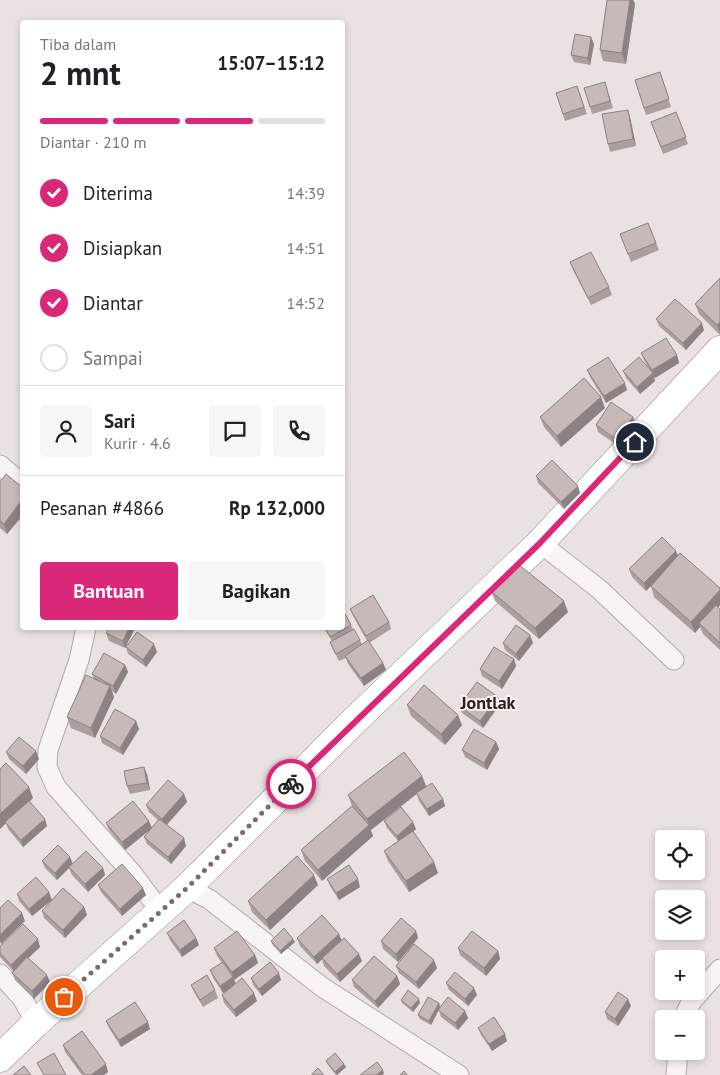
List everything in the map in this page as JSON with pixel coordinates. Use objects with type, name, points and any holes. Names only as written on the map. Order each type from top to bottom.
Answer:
[{"type":"highway","points":[[0,1058],[36,1023],[187,888],[353,722],[540,543],[720,350]]},
{"type":"street","points":[[0,465],[20,482]]},
{"type":"street","points":[[540,543],[599,589],[674,660]]},
{"type":"street","points":[[86,630],[79,660],[50,741],[46,767],[56,786],[132,873],[161,912]]},
{"type":"street","points":[[187,888],[209,899],[322,987],[459,1075]]},
{"type":"street","points":[[687,1010],[691,1002],[720,969]]},
{"type":"street","points":[[0,974],[22,998],[36,1023]]},
{"type":"street","points":[[676,1075],[677,1060]]},
{"type":"building","points":[[607,0],[630,0],[622,53],[600,50]]},
{"type":"building","points":[[575,34],[591,37],[588,58],[571,55]]},
{"type":"building","points":[[660,72],[669,99],[644,108],[635,80]]},
{"type":"building","points":[[605,82],[610,101],[590,107],[584,88]]},
{"type":"building","points":[[577,86],[584,107],[563,114],[556,93]]},
{"type":"building","points":[[628,110],[633,139],[608,144],[602,114]]},
{"type":"building","points":[[676,112],[686,137],[661,147],[651,122]]},
{"type":"building","points":[[648,223],[656,243],[628,254],[620,234]]},
{"type":"building","points":[[591,252],[609,287],[588,298],[570,262]]},
{"type":"building","points":[[720,278],[720,322],[717,325],[695,304]]},
{"type":"building","points":[[675,299],[702,323],[683,343],[656,319]]},
{"type":"building","points":[[666,338],[677,355],[652,370],[641,353]]},
{"type":"building","points":[[608,357],[625,383],[604,396],[587,370]]},
{"type":"building","points":[[639,357],[653,373],[637,387],[623,371]]},
{"type":"building","points":[[584,378],[601,397],[557,436],[540,417]]},
{"type":"building","points":[[611,402],[633,417],[617,440],[596,425]]},
{"type":"building","points":[[552,460],[578,486],[561,502],[536,476]]},
{"type":"building","points":[[6,474],[20,485],[20,503],[4,524],[0,521],[0,482]]},
{"type":"building","points":[[662,537],[676,551],[644,583],[629,569]]},
{"type":"building","points":[[680,553],[720,588],[691,622],[651,586]]},
{"type":"building","points":[[518,564],[564,601],[535,628],[491,591]]},
{"type":"building","points":[[373,595],[389,622],[366,636],[350,609]]},
{"type":"building","points":[[716,605],[720,609],[720,643],[699,623]]},
{"type":"building","points":[[345,614],[351,625],[345,628]]},
{"type":"building","points":[[516,625],[530,635],[516,654],[503,643]]},
{"type":"building","points":[[354,629],[360,640],[336,654],[330,642]]},
{"type":"building","points":[[108,630],[128,630],[123,641],[106,633]]},
{"type":"building","points":[[326,630],[342,630],[330,637]]},
{"type":"building","points":[[137,632],[154,644],[143,660],[126,647]]},
{"type":"building","points":[[368,640],[383,663],[361,678],[345,656]]},
{"type":"building","points":[[494,647],[514,659],[499,681],[480,669]]},
{"type":"building","points":[[104,653],[125,665],[113,686],[92,674]]},
{"type":"building","points":[[86,675],[110,686],[91,728],[67,717]]},
{"type":"building","points":[[477,682],[498,697],[480,721],[459,706]]},
{"type":"building","points":[[424,685],[458,715],[441,734],[407,705]]},
{"type":"building","points":[[115,709],[136,721],[120,748],[100,736]]},
{"type":"building","points":[[474,729],[496,742],[484,763],[462,750]]},
{"type":"building","points":[[19,737],[36,751],[23,766],[6,752]]},
{"type":"building","points":[[404,752],[422,776],[367,819],[348,795]]},
{"type":"building","points":[[6,763],[29,787],[0,814],[0,769]]},
{"type":"building","points":[[144,767],[147,783],[127,786],[124,771]]},
{"type":"building","points":[[168,780],[184,794],[162,819],[146,805]]},
{"type":"building","points":[[432,783],[443,799],[427,809],[416,793]]},
{"type":"building","points":[[29,801],[45,819],[21,840],[5,822]]},
{"type":"building","points":[[133,801],[149,821],[122,842],[106,823]]},
{"type":"building","points":[[352,806],[369,825],[318,870],[301,850]]},
{"type":"building","points":[[401,807],[413,822],[397,836],[384,821]]},
{"type":"building","points":[[159,819],[184,838],[168,857],[144,837]]},
{"type":"building","points":[[413,831],[434,862],[406,881],[384,851]]},
{"type":"building","points":[[58,845],[70,857],[55,873],[42,861]]},
{"type":"building","points":[[86,851],[103,868],[85,884],[69,867]]},
{"type":"building","points":[[297,856],[314,875],[266,920],[248,901]]},
{"type":"building","points":[[122,864],[143,888],[120,909],[98,885]]},
{"type":"building","points":[[349,865],[358,879],[336,893],[327,879]]},
{"type":"building","points":[[36,877],[49,892],[29,909],[17,894]]},
{"type":"building","points":[[63,888],[84,907],[63,930],[42,911]]},
{"type":"building","points":[[8,900],[22,913],[0,935],[0,908]]},
{"type":"building","points":[[322,915],[339,934],[314,957],[297,938]]},
{"type":"building","points":[[401,918],[416,931],[396,954],[381,941]]},
{"type":"building","points":[[184,920],[196,938],[180,950],[167,933]]},
{"type":"building","points":[[23,924],[38,939],[11,965],[0,953],[0,946]]},
{"type":"building","points":[[284,928],[293,939],[280,951],[271,941]]},
{"type":"building","points":[[237,931],[255,955],[232,972],[214,948]]},
{"type":"building","points":[[472,931],[498,951],[484,968],[458,948]]},
{"type":"building","points":[[344,938],[359,954],[337,974],[322,958]]},
{"type":"building","points":[[414,944],[434,960],[416,982],[396,966]]},
{"type":"building","points":[[374,956],[397,976],[375,1001],[352,980]]},
{"type":"building","points":[[27,957],[47,975],[32,991],[12,973]]},
{"type":"building","points":[[223,962],[233,977],[220,986],[210,970]]},
{"type":"building","points":[[270,962],[279,973],[259,989],[251,978]]},
{"type":"building","points":[[455,972],[474,988],[465,999],[446,983]]},
{"type":"building","points":[[207,975],[215,990],[200,1000],[191,985]]},
{"type":"building","points":[[242,978],[254,993],[234,1010],[222,995]]},
{"type":"building","points":[[408,990],[419,999],[411,1008],[401,1000]]},
{"type":"building","points":[[618,992],[628,999],[615,1019],[605,1012]]},
{"type":"building","points":[[428,997],[439,1003],[429,1021],[418,1015]]},
{"type":"building","points":[[448,997],[465,1011],[455,1023],[438,1010]]},
{"type":"building","points":[[135,1002],[148,1022],[119,1040],[106,1021]]},
{"type":"building","points":[[494,1017],[505,1034],[489,1044],[478,1028]]},
{"type":"building","points":[[82,1031],[106,1064],[91,1075],[85,1075],[63,1045]]},
{"type":"building","points":[[54,1053],[66,1075],[44,1075],[37,1063]]},
{"type":"building","points":[[335,1053],[344,1064],[335,1072],[326,1061]]},
{"type":"building","points":[[377,1062],[383,1070],[376,1075],[360,1075]]},
{"type":"building","points":[[24,1066],[31,1075],[13,1075]]},
{"type":"building","points":[[318,1068],[324,1075],[312,1075],[312,1074]]},
{"type":"way so far","points":[[64,997],[187,888],[291,784]]},
{"type":"district","name":"Jontlak","points":[[488,702]]},
{"type":"route","points":[[291,784],[540,543],[635,442]]}]
